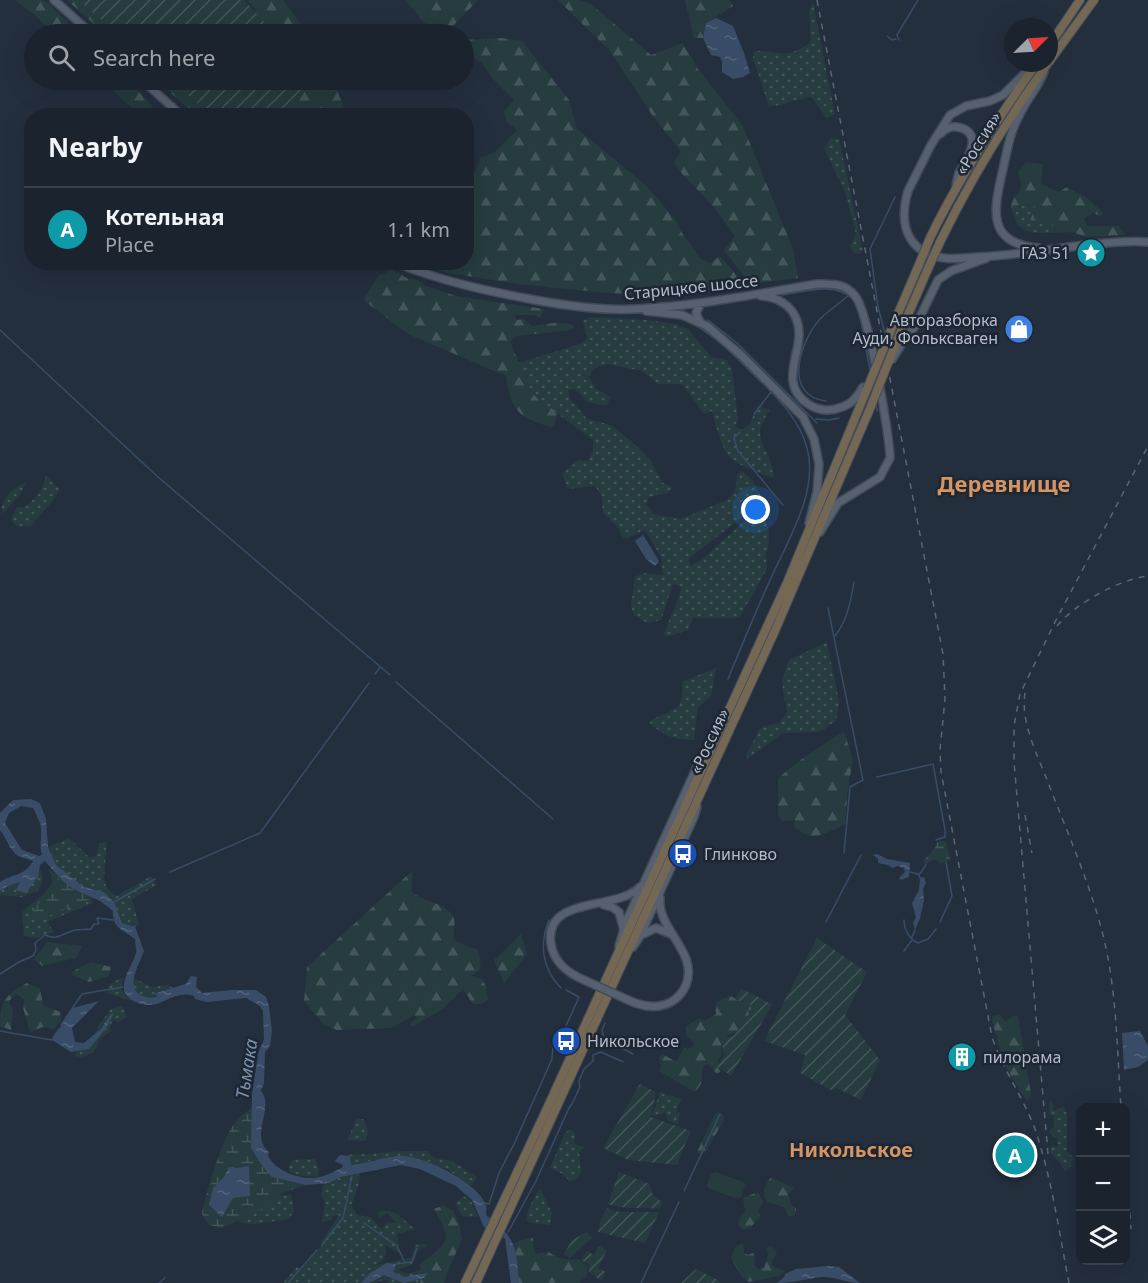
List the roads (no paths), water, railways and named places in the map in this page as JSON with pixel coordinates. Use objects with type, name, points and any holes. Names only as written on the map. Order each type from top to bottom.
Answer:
[{"type":"highway","points":[[1058,33],[1080,0]]},
{"type":"highway","name":"«Россия»","points":[[1058,50],[1094,0]]},
{"type":"highway","name":"«Россия»","points":[[476,1283],[723,720],[806,549],[865,388],[930,238],[956,188],[1030,72]]},
{"type":"highway","name":"«Россия»","points":[[465,1283],[701,790],[886,368],[901,340],[940,242],[987,152],[1042,72]]},
{"type":"main road","points":[[54,0],[81,24]]},
{"type":"main road","points":[[1027,72],[1003,95],[990,101],[966,106],[950,115],[931,145],[908,190],[904,223],[909,236],[918,247],[933,256],[953,259],[1114,242],[1148,242]]},
{"type":"main road","points":[[1044,72],[1023,107],[1012,131],[997,196],[995,215],[1003,232],[1013,241],[1031,247],[1060,248]]},
{"type":"main road","points":[[153,90],[173,108]]},
{"type":"main road","points":[[931,145],[948,128],[960,128],[970,135],[972,150],[957,176],[956,188]]},
{"type":"main road","points":[[901,340],[914,328],[938,280],[989,256]]},
{"type":"main road","name":"Старицкое шоссе","points":[[416,270],[494,292],[575,306],[634,309],[701,303],[817,284],[844,287],[855,296],[861,305],[890,456],[880,477],[838,503],[806,549]]},
{"type":"main road","points":[[749,296],[777,299],[796,317],[799,333],[793,377],[797,391],[804,401],[820,409],[837,409],[852,402],[865,388]]},
{"type":"main road","points":[[700,322],[696,313],[701,303]]},
{"type":"main road","points":[[634,309],[677,314],[700,322],[722,337],[794,407],[812,433],[819,458],[819,477],[806,549]]},
{"type":"main road","points":[[623,930],[706,748],[723,720]]},
{"type":"main road","points":[[640,936],[694,818],[701,790]]},
{"type":"main road","points":[[654,863],[672,836]]},
{"type":"main road","points":[[645,882],[627,897],[567,911],[557,921],[551,935],[553,951],[558,962],[567,971],[643,1006],[669,1003],[682,992],[688,976],[688,964],[660,910],[661,891]]},
{"type":"main road","points":[[598,904],[612,907],[619,912],[623,921],[619,960]]},
{"type":"main road","points":[[619,960],[647,931],[656,928],[672,934]]},
{"type":"water","points":[[716,18],[733,26],[750,73],[743,77],[733,79],[722,72],[720,57],[711,55],[703,38],[706,23]]},
{"type":"water","points":[[643,535],[659,561],[655,566],[646,559],[635,541]]},
{"type":"water","points":[[31,799],[40,803],[46,819],[48,847],[56,865],[84,887],[104,892],[114,902],[122,923],[135,927],[144,951],[134,976],[134,988],[137,993],[151,998],[156,997],[158,996],[154,994],[156,993],[186,984],[191,976],[197,977],[196,987],[202,993],[256,990],[266,997],[272,1031],[270,1046],[265,1052],[264,1083],[261,1091],[265,1098],[265,1105],[261,1138],[269,1152],[268,1156],[276,1166],[288,1173],[314,1178],[342,1168],[343,1165],[335,1161],[340,1155],[350,1156],[351,1165],[401,1156],[423,1160],[450,1172],[482,1197],[486,1215],[509,1237],[517,1260],[519,1283],[511,1283],[505,1239],[484,1227],[472,1200],[456,1186],[420,1169],[401,1165],[340,1177],[329,1183],[306,1185],[272,1177],[251,1148],[252,1095],[258,1053],[264,1040],[263,1011],[260,1006],[246,998],[207,1002],[187,995],[175,996],[155,1004],[138,1003],[127,996],[124,989],[136,953],[135,939],[116,925],[113,911],[108,906],[68,885],[45,861],[40,865],[38,877],[26,893],[16,890],[20,882],[0,891],[0,882],[26,870],[33,861],[18,856],[13,851],[0,830],[0,813],[13,800]],"holes":[[[21,806],[33,808],[41,828],[42,855],[39,856],[22,850],[5,823],[9,813]]]},
{"type":"water","points":[[877,854],[887,859],[910,863],[909,877],[901,880],[899,878],[905,872],[904,868],[897,866],[893,868],[878,863],[878,859],[873,855]]},
{"type":"water","points":[[924,877],[926,883],[923,889],[924,900],[915,930],[913,923],[916,917],[912,903],[919,890],[920,878]]},
{"type":"water","points":[[99,1001],[72,1028],[75,1042],[84,1043],[101,1029],[110,1015],[114,1013],[106,1028],[89,1049],[71,1052],[52,1040],[73,1008]]},
{"type":"water","points":[[1140,1031],[1148,1046],[1148,1060],[1138,1067],[1124,1070],[1122,1033]]},
{"type":"water","points":[[249,1166],[250,1196],[233,1198],[222,1217],[209,1205],[213,1188],[224,1177],[229,1167]]},
{"type":"water","points":[[387,1263],[396,1264],[393,1272],[404,1277],[428,1273],[424,1278],[404,1283],[384,1275],[369,1283],[361,1283],[369,1274]]},
{"type":"water","points":[[839,1267],[860,1283],[821,1277],[777,1283],[785,1274],[796,1269]]},
{"type":"waterway","points":[[899,40],[897,35],[918,0]]},
{"type":"waterway","points":[[887,36],[892,40],[896,39]]},
{"type":"waterway","points":[[885,333],[878,307],[870,249],[895,197]]},
{"type":"waterway","points":[[782,295],[828,289],[837,290],[853,299]]},
{"type":"waterway","points":[[826,401],[812,397],[804,389],[799,379],[799,366],[806,340],[820,319],[849,295]]},
{"type":"waterway","points":[[708,320],[737,343],[817,423]]},
{"type":"waterway","points":[[861,320],[870,371]]},
{"type":"waterway","points":[[695,325],[727,349],[787,410],[804,438],[810,464],[809,481],[800,515],[728,679]]},
{"type":"waterway","points":[[0,330],[158,477],[390,675]]},
{"type":"waterway","points":[[754,414],[771,392]]},
{"type":"waterway","points":[[876,403],[877,411]]},
{"type":"waterway","points":[[816,419],[839,418]]},
{"type":"waterway","points":[[740,432],[734,438],[738,451],[783,505]]},
{"type":"waterway","points":[[835,636],[850,603],[854,582]]},
{"type":"waterway","points":[[828,608],[863,780],[850,787],[844,853]]},
{"type":"waterway","points":[[375,674],[380,667]]},
{"type":"waterway","points":[[396,682],[553,819]]},
{"type":"waterway","points":[[170,872],[260,833],[369,683]]},
{"type":"waterway","points":[[877,777],[933,764],[945,830],[945,837],[936,840]]},
{"type":"waterway","points":[[826,922],[861,855]]},
{"type":"waterway","points":[[940,922],[952,896],[946,862]]},
{"type":"waterway","points":[[920,878],[919,875],[926,865]]},
{"type":"waterway","points":[[910,872],[918,874]]},
{"type":"waterway","points":[[114,902],[155,879]]},
{"type":"waterway","points":[[0,974],[33,956],[36,950],[35,943],[45,935],[57,937],[75,930],[91,929],[94,924],[99,924],[97,918],[113,920]]},
{"type":"waterway","points":[[549,920],[544,938],[544,956],[550,973],[561,988]]},
{"type":"waterway","points":[[904,920],[908,933],[918,943],[928,939],[936,929]]},
{"type":"waterway","points":[[912,937],[915,930]]},
{"type":"waterway","points":[[904,951],[912,940]]},
{"type":"waterway","points":[[61,1025],[82,994],[123,987]]},
{"type":"waterway","points":[[485,1203],[489,1204],[499,1173],[552,1059],[553,1045],[558,1033],[566,1026],[579,997],[566,990]]},
{"type":"waterway","points":[[605,1023],[602,1030],[604,1038],[633,1054]]},
{"type":"waterway","points":[[0,1031],[52,1040],[59,1029]]},
{"type":"waterway","points":[[508,1232],[536,1181],[580,1087],[579,1081],[584,1069],[593,1061],[593,1055],[601,1052],[623,1062]]},
{"type":"waterway","points":[[684,1191],[720,1114]]},
{"type":"waterway","points":[[322,1245],[343,1218],[352,1176]]},
{"type":"waterway","points":[[641,1283],[679,1202]]},
{"type":"waterway","points":[[364,1223],[397,1246],[405,1263]]},
{"type":"waterway","points":[[396,1264],[412,1262],[417,1248]]},
{"type":"waterway","points":[[288,1283],[317,1250]]},
{"type":"waterway","points":[[159,1283],[165,1278]]},
{"type":"railway","points":[[817,0],[943,654],[945,699],[940,750],[941,772],[992,1037],[1030,1117],[1041,1148],[1055,1206],[1069,1283]]},
{"type":"railway","points":[[1048,1154],[1014,762],[1014,726],[1020,694],[1056,620],[1148,446]]},
{"type":"railway","points":[[1057,626],[1075,609],[1098,594],[1124,582],[1148,576]]},
{"type":"railway","points":[[1025,693],[1025,716],[1031,740],[1085,878],[1108,956],[1114,999],[1121,1103]]},
{"type":"railway","points":[[1025,815],[1032,853]]},
{"type":"railway","points":[[1130,1211],[1131,1229]]},
{"type":"place","name":"ГАЗ 51","points":[[1091,253]]},
{"type":"place","name":"Авторазборка Ауди, Фольксваген","points":[[1019,329]]},
{"type":"place","name":"Глинково","points":[[683,854]]},
{"type":"place","name":"Никольское","points":[[566,1041]]},
{"type":"place","name":"пилорама","points":[[962,1057]]},
{"type":"place","name":"Котельная","points":[[1015,1155]]},
{"type":"district","name":"Деревнище","points":[[1004,484]]},
{"type":"district","name":"Никольское","points":[[851,1150]]},
{"type":"water label","name":"Тьмака","points":[[247,1069]]}]
